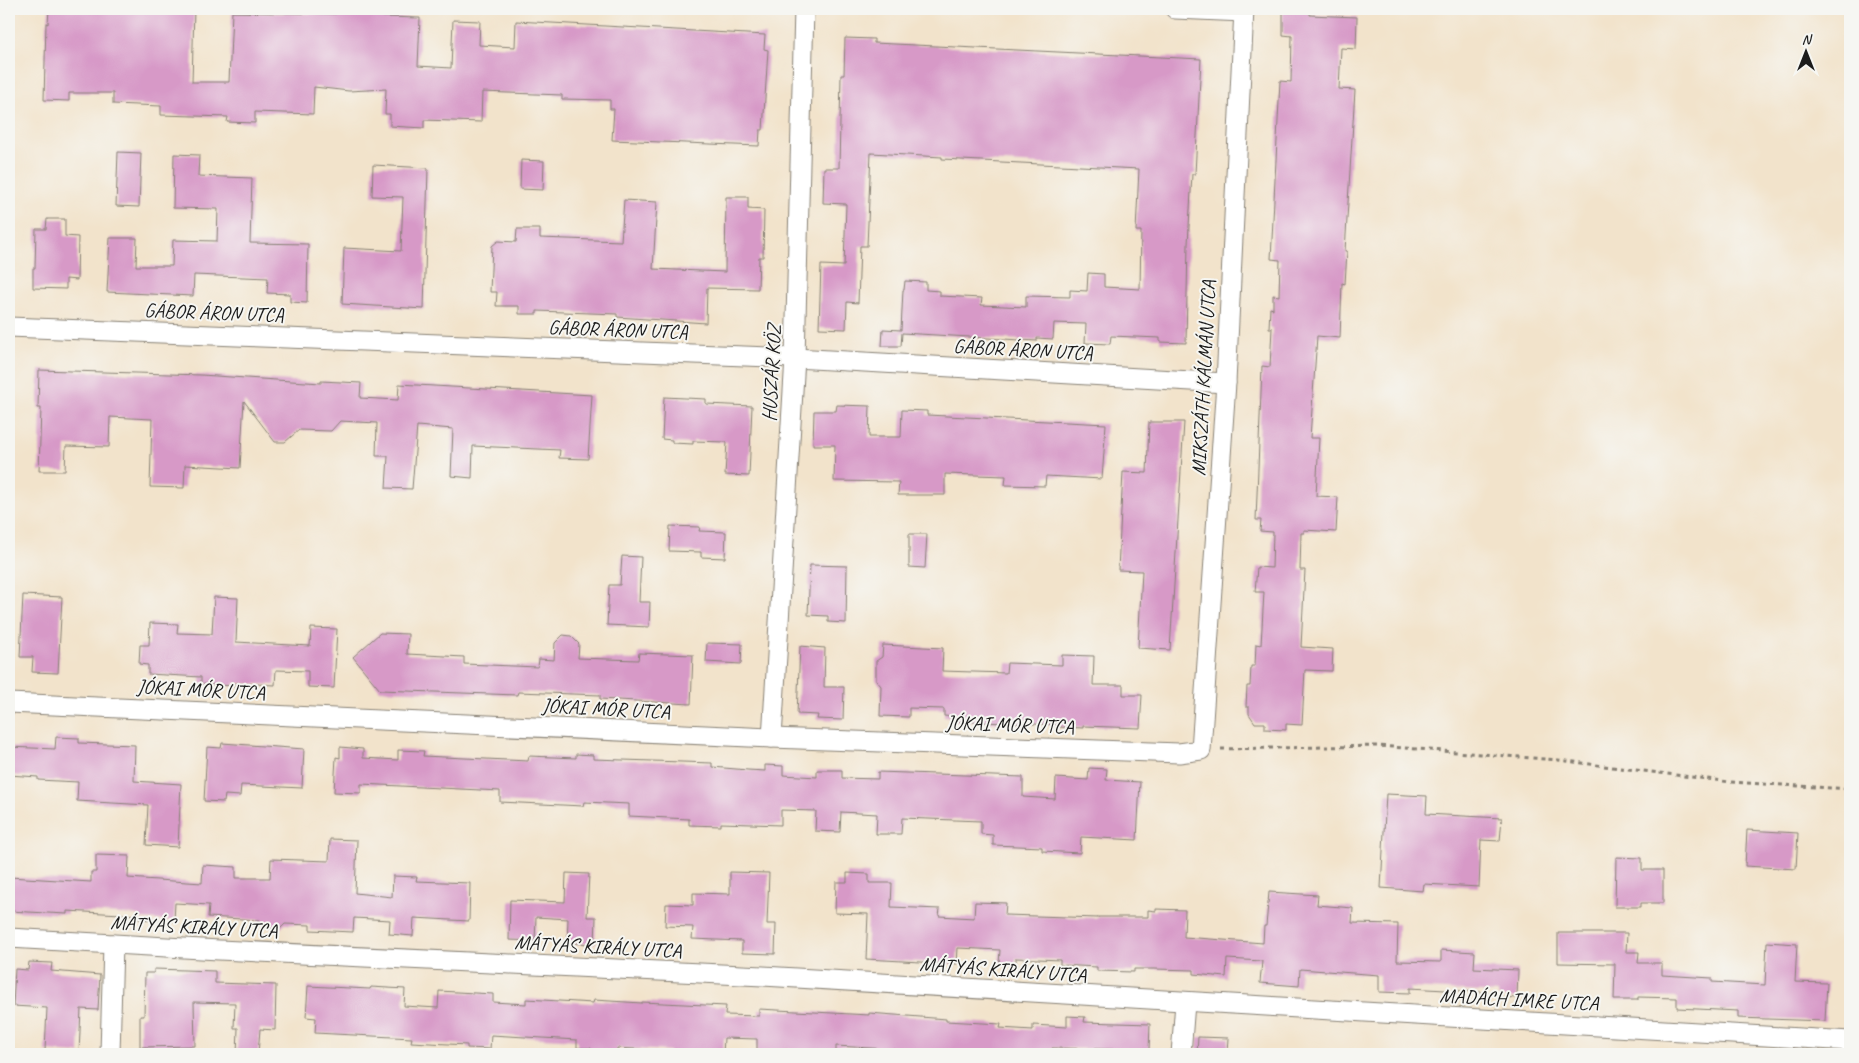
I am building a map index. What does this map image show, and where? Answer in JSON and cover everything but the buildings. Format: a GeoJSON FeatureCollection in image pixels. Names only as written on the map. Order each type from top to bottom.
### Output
{"type":"FeatureCollection","features":[{"type":"Feature","properties":{"kind":"street","name":"HUSZÁR KÖZ"},"geometry":{"type":"LineString","coordinates":[[772,738],[795,358],[804,9]]}},
{"type":"Feature","properties":{"kind":"street"},"geometry":{"type":"LineString","coordinates":[[1175,9],[1244,10]]}},
{"type":"Feature","properties":{"kind":"street","name":"MIKSZÁTH KÁLMÁN UTCA"},"geometry":{"type":"LineString","coordinates":[[1201,750],[1226,383],[1244,10]]}},
{"type":"Feature","properties":{"kind":"street","name":"GÁBOR ÁRON UTCA"},"geometry":{"type":"LineString","coordinates":[[9,327],[795,358],[1226,383]]}},
{"type":"Feature","properties":{"kind":"street","name":"JÓKAI MÓR UTCA"},"geometry":{"type":"LineString","coordinates":[[9,703],[772,738],[1179,753],[1201,750]]}},
{"type":"Feature","properties":{"kind":"street","name":"MÁTYÁS KIRÁLY UTCA"},"geometry":{"type":"LineString","coordinates":[[9,938],[762,976],[1185,1003]]}},
{"type":"Feature","properties":{"kind":"street"},"geometry":{"type":"LineString","coordinates":[[110,1054],[113,944]]}},
{"type":"Feature","properties":{"kind":"street"},"geometry":{"type":"LineString","coordinates":[[1181,1054],[1185,1003]]}},
{"type":"Feature","properties":{"kind":"street","name":"MADÁCH IMRE UTCA"},"geometry":{"type":"LineString","coordinates":[[1185,1003],[1850,1041]]}},
{"type":"Feature","properties":{"kind":"path"},"geometry":{"type":"LineString","coordinates":[[1201,750],[1379,746],[1558,760],[1730,782],[1850,789]]}}]}
